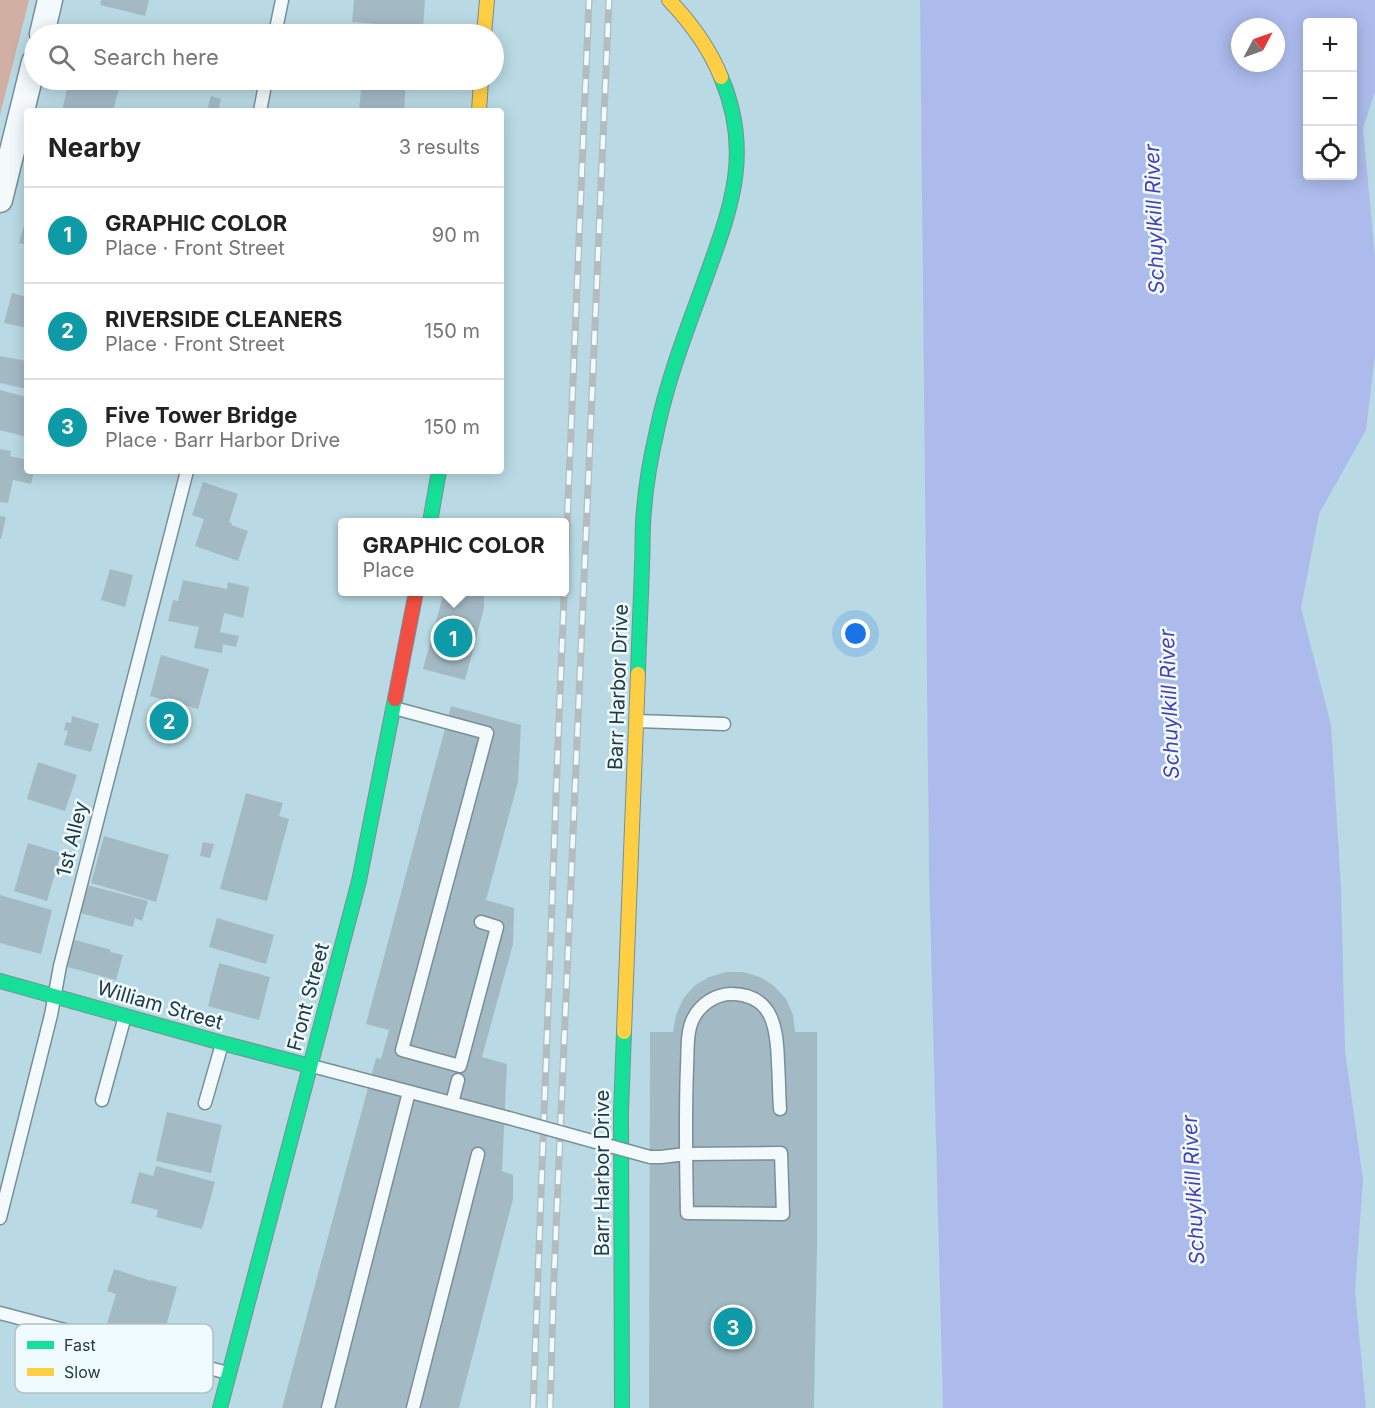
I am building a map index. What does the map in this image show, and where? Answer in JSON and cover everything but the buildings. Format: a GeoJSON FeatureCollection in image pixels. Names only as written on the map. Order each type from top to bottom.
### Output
{"type":"FeatureCollection","features":[{"type":"Feature","properties":{"kind":"street"},"geometry":{"type":"LineString","coordinates":[[44,24],[50,0]]}},
{"type":"Feature","properties":{"kind":"street"},"geometry":{"type":"LineString","coordinates":[[485,24],[487,0]]}},
{"type":"Feature","properties":{"kind":"street","name":"Barr Harbor Drive"},"geometry":{"type":"LineString","coordinates":[[622,1408],[621,1112],[644,510],[657,423],[670,379],[727,219],[734,189],[737,161],[736,133],[723,80],[701,38],[687,18],[669,0]]}},
{"type":"Feature","properties":{"kind":"street"},"geometry":{"type":"LineString","coordinates":[[0,200],[27,90]]}},
{"type":"Feature","properties":{"kind":"street"},"geometry":{"type":"LineString","coordinates":[[479,108],[480,90]]}},
{"type":"Feature","properties":{"kind":"street"},"geometry":{"type":"LineString","coordinates":[[431,518],[438,474]]}},
{"type":"Feature","properties":{"kind":"street","name":"Front Street"},"geometry":{"type":"LineString","coordinates":[[220,1408],[359,881],[415,596]]}},
{"type":"Feature","properties":{"kind":"street","name":"William Street"},"geometry":{"type":"LineString","coordinates":[[0,981],[310,1066]]}},
{"type":"Feature","properties":{"kind":"lane"},"geometry":{"type":"LineString","coordinates":[[277,24],[282,0]]}},
{"type":"Feature","properties":{"kind":"lane"},"geometry":{"type":"LineString","coordinates":[[261,108],[264,90]]}},
{"type":"Feature","properties":{"kind":"lane","name":"1st Alley"},"geometry":{"type":"LineString","coordinates":[[0,1218],[63,954],[186,474]]}},
{"type":"Feature","properties":{"kind":"lane"},"geometry":{"type":"LineString","coordinates":[[393,707],[487,733],[402,1050],[460,1066],[497,927],[481,922]]}},
{"type":"Feature","properties":{"kind":"lane"},"geometry":{"type":"LineString","coordinates":[[636,721],[724,724]]}},
{"type":"Feature","properties":{"kind":"lane"},"geometry":{"type":"LineString","coordinates":[[310,1066],[650,1157],[686,1154],[782,1153],[783,1214],[687,1213],[686,1154],[686,1106],[689,1031],[693,1017],[702,1006],[715,998],[729,994],[744,995],[757,1001],[768,1011],[775,1024],[778,1038],[780,1109]]}},
{"type":"Feature","properties":{"kind":"lane"},"geometry":{"type":"LineString","coordinates":[[102,1100],[125,1015]]}},
{"type":"Feature","properties":{"kind":"lane"},"geometry":{"type":"LineString","coordinates":[[205,1103],[222,1043]]}},
{"type":"Feature","properties":{"kind":"lane"},"geometry":{"type":"LineString","coordinates":[[452,1103],[458,1080]]}},
{"type":"Feature","properties":{"kind":"lane"},"geometry":{"type":"LineString","coordinates":[[328,1408],[409,1092]]}},
{"type":"Feature","properties":{"kind":"lane"},"geometry":{"type":"LineString","coordinates":[[413,1408],[478,1154]]}},
{"type":"Feature","properties":{"kind":"lane"},"geometry":{"type":"LineString","coordinates":[[0,1314],[38,1324]]}},
{"type":"Feature","properties":{"kind":"lane"},"geometry":{"type":"LineString","coordinates":[[213,1370],[229,1374]]}},
{"type":"Feature","properties":{"kind":"shaded area"},"geometry":{"type":"Polygon","coordinates":[[[0,0],[29,0],[0,115],[0,0]]]}},
{"type":"Feature","properties":{"kind":"water","name":"Schuylkill River"},"geometry":{"type":"Polygon","coordinates":[[[920,0],[1375,0],[1375,92],[1363,128],[1375,257],[1375,355],[1366,430],[1319,514],[1301,608],[1331,725],[1341,888],[1345,1051],[1363,1179],[1355,1291],[1366,1408],[943,1408],[929,870],[920,0]]]}},
{"type":"Feature","properties":{"kind":"railway"},"geometry":{"type":"LineString","coordinates":[[567,518],[589,0]]}},
{"type":"Feature","properties":{"kind":"railway"},"geometry":{"type":"LineString","coordinates":[[550,1408],[609,0]]}},
{"type":"Feature","properties":{"kind":"railway"},"geometry":{"type":"LineString","coordinates":[[533,1408],[564,596]]}},
{"type":"Feature","properties":{"kind":"traffic: fast"},"geometry":{"type":"LineString","coordinates":[[638,674],[643,517],[647,480],[671,377],[720,237],[734,186],[737,160],[736,134],[731,106],[721,77]]}},
{"type":"Feature","properties":{"kind":"traffic: fast"},"geometry":{"type":"LineString","coordinates":[[431,518],[438,474]]}},
{"type":"Feature","properties":{"kind":"traffic: fast"},"geometry":{"type":"LineString","coordinates":[[220,1408],[359,881],[395,699]]}},
{"type":"Feature","properties":{"kind":"traffic: fast"},"geometry":{"type":"LineString","coordinates":[[0,981],[310,1066]]}},
{"type":"Feature","properties":{"kind":"traffic: fast"},"geometry":{"type":"LineString","coordinates":[[622,1408],[621,1112],[624,1032]]}},
{"type":"Feature","properties":{"kind":"traffic: slow"},"geometry":{"type":"LineString","coordinates":[[485,24],[487,0]]}},
{"type":"Feature","properties":{"kind":"traffic: slow"},"geometry":{"type":"LineString","coordinates":[[669,0],[699,36],[721,77]]}},
{"type":"Feature","properties":{"kind":"traffic: slow"},"geometry":{"type":"LineString","coordinates":[[479,108],[480,90]]}},
{"type":"Feature","properties":{"kind":"traffic: slow"},"geometry":{"type":"LineString","coordinates":[[624,1032],[638,674]]}},
{"type":"Feature","properties":{"kind":"traffic: jam"},"geometry":{"type":"LineString","coordinates":[[395,699],[415,596]]}},
{"type":"Feature","properties":{"kind":"place","name":"GRAPHIC COLOR"},"geometry":{"type":"Point","coordinates":[453,638]}},
{"type":"Feature","properties":{"kind":"place","name":"RIVERSIDE CLEANERS"},"geometry":{"type":"Point","coordinates":[169,721]}},
{"type":"Feature","properties":{"kind":"place","name":"Five Tower Bridge"},"geometry":{"type":"Point","coordinates":[733,1327]}}]}
